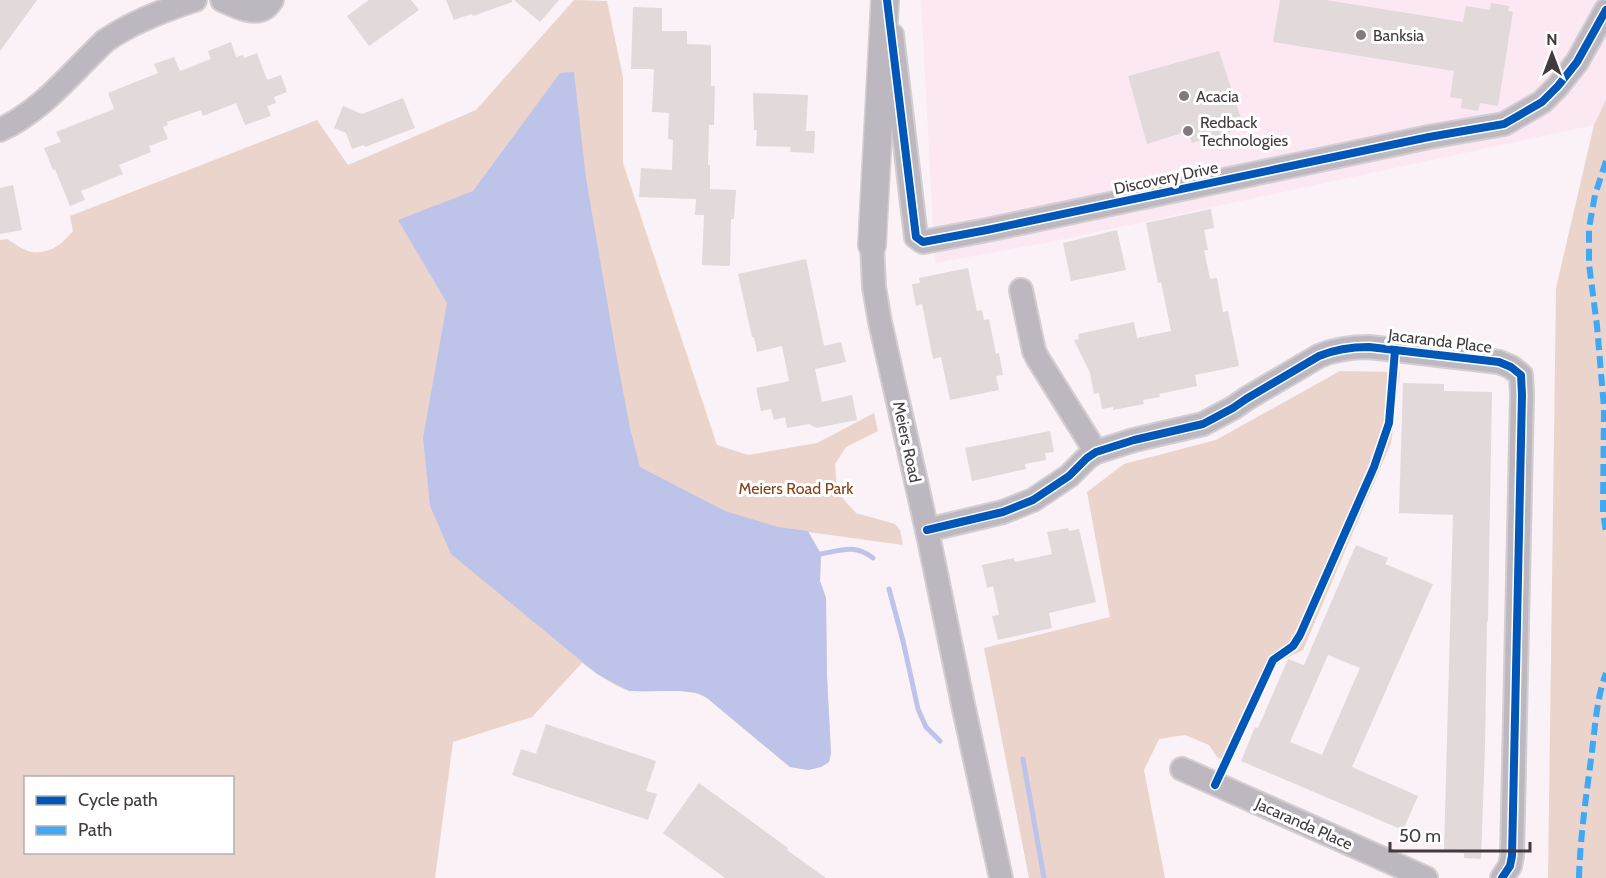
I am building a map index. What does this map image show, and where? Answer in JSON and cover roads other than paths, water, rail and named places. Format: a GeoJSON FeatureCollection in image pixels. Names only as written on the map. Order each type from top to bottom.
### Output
{"type":"FeatureCollection","features":[{"type":"Feature","properties":{"kind":"street"},"geometry":{"type":"LineString","coordinates":[[0,130],[35,109],[105,41],[118,32],[195,0]]}},
{"type":"Feature","properties":{"kind":"street"},"geometry":{"type":"LineString","coordinates":[[222,0],[249,10],[256,10],[265,8],[272,0]]}},
{"type":"Feature","properties":{"kind":"street","name":"Discovery Drive"},"geometry":{"type":"LineString","coordinates":[[886,0],[916,237],[922,242],[1429,137],[1504,124],[1542,102],[1558,86],[1577,62],[1606,9]]}},
{"type":"Feature","properties":{"kind":"street","name":"Meiers Road"},"geometry":{"type":"LineString","coordinates":[[886,0],[872,245],[874,287],[1001,878]]}},
{"type":"Feature","properties":{"kind":"street"},"geometry":{"type":"LineString","coordinates":[[1021,290],[1034,351],[1096,452]]}},
{"type":"Feature","properties":{"kind":"street","name":"Jacaranda Place"},"geometry":{"type":"LineString","coordinates":[[927,530],[1003,512],[1033,500],[1069,476],[1096,452],[1134,440],[1203,424],[1319,356],[1348,347],[1369,347],[1499,362],[1510,367],[1521,375],[1522,395],[1512,856],[1510,866],[1502,878]]}},
{"type":"Feature","properties":{"kind":"street","name":"Jacaranda Place"},"geometry":{"type":"LineString","coordinates":[[1182,769],[1426,878]]}},
{"type":"Feature","properties":{"kind":"water"},"geometry":{"type":"Polygon","coordinates":[[[574,72],[586,178],[617,359],[640,467],[725,511],[778,527],[808,531],[821,554],[820,581],[826,598],[831,753],[829,762],[821,767],[808,770],[790,767],[698,693],[629,691],[597,674],[451,554],[430,506],[423,438],[447,303],[398,220],[473,191],[560,73],[574,72]]]}},
{"type":"Feature","properties":{"kind":"waterway"},"geometry":{"type":"LineString","coordinates":[[821,554],[854,550],[873,558]]}},
{"type":"Feature","properties":{"kind":"waterway"},"geometry":{"type":"LineString","coordinates":[[889,589],[918,709],[926,727],[940,741]]}},
{"type":"Feature","properties":{"kind":"waterway"},"geometry":{"type":"LineString","coordinates":[[1023,759],[1044,878]]}},
{"type":"Feature","properties":{"kind":"place","name":"Banksia"},"geometry":{"type":"Point","coordinates":[1361,35]}},
{"type":"Feature","properties":{"kind":"place","name":"Acacia"},"geometry":{"type":"Point","coordinates":[1184,96]}},
{"type":"Feature","properties":{"kind":"place","name":"Redback Technologies"},"geometry":{"type":"Point","coordinates":[1188,131]}},
{"type":"Feature","properties":{"kind":"park label","name":"Meiers Road Park"},"geometry":{"type":"Point","coordinates":[796,488]}}]}
